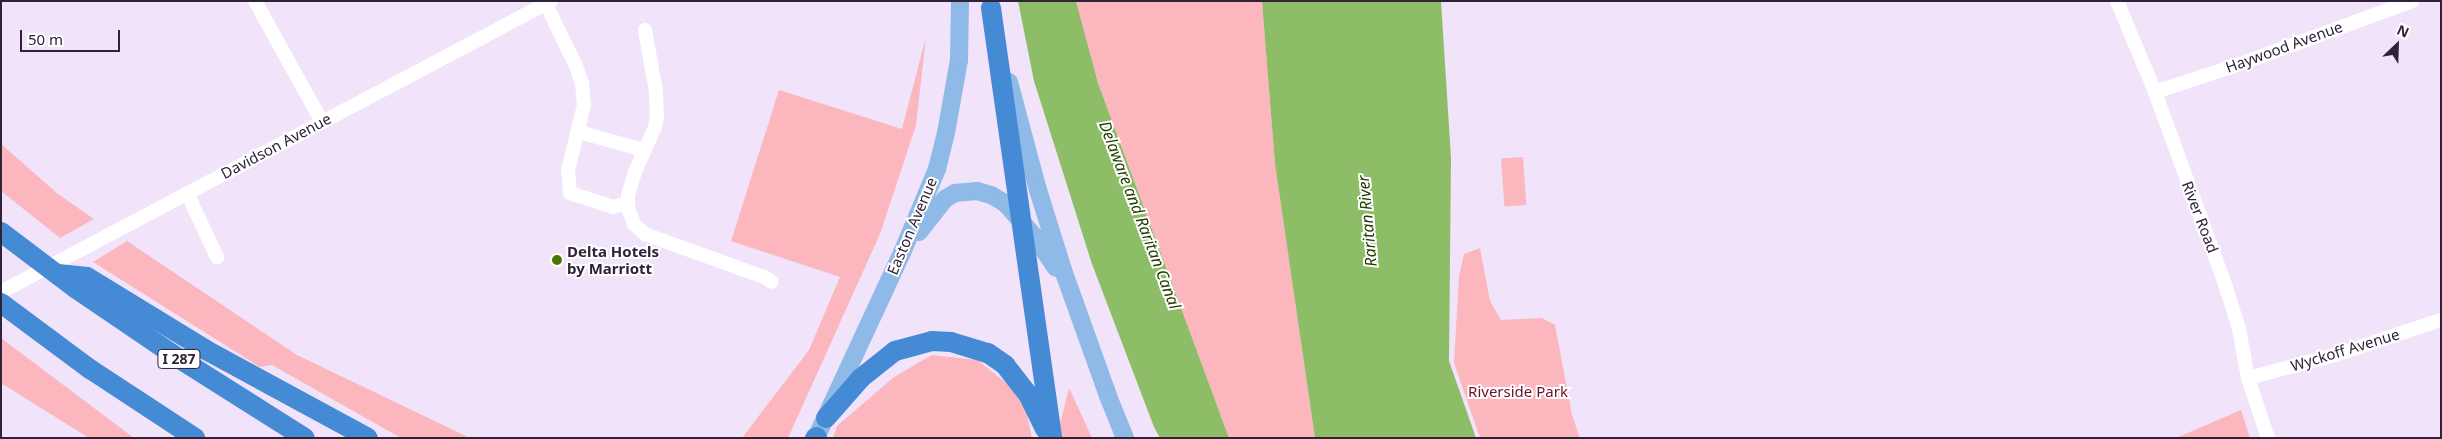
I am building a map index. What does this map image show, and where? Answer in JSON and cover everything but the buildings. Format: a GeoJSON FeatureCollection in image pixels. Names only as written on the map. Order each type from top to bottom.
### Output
{"type":"FeatureCollection","features":[{"type":"Feature","properties":{"kind":"highway"},"geometry":{"type":"LineString","coordinates":[[990,5],[1050,438]]}},
{"type":"Feature","properties":{"kind":"highway","name":"I 287"},"geometry":{"type":"LineString","coordinates":[[1,232],[56,274],[172,354],[305,438]]}},
{"type":"Feature","properties":{"kind":"highway"},"geometry":{"type":"LineString","coordinates":[[56,274],[87,277],[206,350],[368,438]]}},
{"type":"Feature","properties":{"kind":"highway"},"geometry":{"type":"LineString","coordinates":[[1,303],[90,369],[195,438]]}},
{"type":"Feature","properties":{"kind":"highway"},"geometry":{"type":"LineString","coordinates":[[826,418],[861,378],[894,351],[932,341],[952,342],[988,354],[1005,365],[1028,394],[1050,438]]}},
{"type":"Feature","properties":{"kind":"main road","name":"Easton Avenue"},"geometry":{"type":"LineString","coordinates":[[816,437],[902,253],[937,169],[946,133],[959,60],[960,1]]}},
{"type":"Feature","properties":{"kind":"main road"},"geometry":{"type":"LineString","coordinates":[[990,5],[1038,190],[1108,396],[1126,438]]}},
{"type":"Feature","properties":{"kind":"main road"},"geometry":{"type":"LineString","coordinates":[[902,253],[936,210],[955,193],[977,191],[991,195],[1005,203],[1043,248],[1071,291]]}},
{"type":"Feature","properties":{"kind":"street"},"geometry":{"type":"LineString","coordinates":[[255,1],[322,122]]}},
{"type":"Feature","properties":{"kind":"street","name":"River Road"},"geometry":{"type":"LineString","coordinates":[[2117,1],[2155,92],[2226,287],[2239,329],[2248,378],[2268,438]]}},
{"type":"Feature","properties":{"kind":"street","name":"Haywood Avenue"},"geometry":{"type":"LineString","coordinates":[[2155,92],[2412,1]]}},
{"type":"Feature","properties":{"kind":"street"},"geometry":{"type":"LineString","coordinates":[[549,3],[582,83],[584,105],[579,132],[568,170],[570,193],[614,207],[628,203]]}},
{"type":"Feature","properties":{"kind":"street","name":"Davidson Avenue"},"geometry":{"type":"LineString","coordinates":[[1,292],[549,3]]}},
{"type":"Feature","properties":{"kind":"street"},"geometry":{"type":"LineString","coordinates":[[645,30],[658,116],[635,172],[628,195],[628,203],[634,224],[646,234],[764,277],[772,282]]}},
{"type":"Feature","properties":{"kind":"street"},"geometry":{"type":"LineString","coordinates":[[579,132],[644,150]]}},
{"type":"Feature","properties":{"kind":"street"},"geometry":{"type":"LineString","coordinates":[[187,193],[217,257]]}},
{"type":"Feature","properties":{"kind":"street","name":"Wyckoff Avenue"},"geometry":{"type":"LineString","coordinates":[[2248,378],[2335,355],[2441,320]]}},
{"type":"Feature","properties":{"kind":"green space"},"geometry":{"type":"Polygon","coordinates":[[[1076,1],[1262,1],[1275,164],[1315,438],[1229,438],[1098,83],[1076,1]]]}},
{"type":"Feature","properties":{"kind":"green space"},"geometry":{"type":"Polygon","coordinates":[[[926,37],[916,125],[880,234],[788,438],[742,438],[809,350],[840,277],[731,241],[779,90],[902,129],[926,37]]]}},
{"type":"Feature","properties":{"kind":"green space"},"geometry":{"type":"Polygon","coordinates":[[[1,144],[58,194],[94,219],[60,238],[1,191],[1,144]]]}},
{"type":"Feature","properties":{"kind":"green space"},"geometry":{"type":"Polygon","coordinates":[[[1523,157],[1526,205],[1504,206],[1501,159],[1523,157]]]}},
{"type":"Feature","properties":{"kind":"green space"},"geometry":{"type":"Polygon","coordinates":[[[127,241],[297,355],[470,438],[401,438],[272,365],[260,367],[93,262],[127,241]]]}},
{"type":"Feature","properties":{"kind":"green space","name":"Riverside Park"},"geometry":{"type":"Polygon","coordinates":[[[1480,248],[1490,301],[1501,320],[1542,318],[1555,325],[1572,415],[1580,438],[1480,438],[1454,363],[1459,276],[1464,254],[1480,248]]]}},
{"type":"Feature","properties":{"kind":"green space"},"geometry":{"type":"Polygon","coordinates":[[[1,338],[134,438],[89,438],[1,383],[1,338]]]}},
{"type":"Feature","properties":{"kind":"green space"},"geometry":{"type":"Polygon","coordinates":[[[932,355],[977,360],[1023,396],[1032,438],[833,438],[837,426],[894,377],[932,355]]]}},
{"type":"Feature","properties":{"kind":"green space"},"geometry":{"type":"Polygon","coordinates":[[[1069,388],[1092,438],[1062,438],[1060,424],[1069,388]]]}},
{"type":"Feature","properties":{"kind":"green space"},"geometry":{"type":"Polygon","coordinates":[[[2241,410],[2250,438],[2176,438],[2241,410]]]}},
{"type":"Feature","properties":{"kind":"water","name":"Delaware and Raritan Canal"},"geometry":{"type":"Polygon","coordinates":[[[1018,1],[1076,1],[1098,83],[1229,438],[1160,438],[1154,427],[1092,264],[1034,81],[1018,1]]]}},
{"type":"Feature","properties":{"kind":"water","name":"Raritan River"},"geometry":{"type":"Polygon","coordinates":[[[1262,1],[1441,1],[1451,158],[1449,361],[1476,438],[1315,438],[1275,164],[1262,1]]]}},
{"type":"Feature","properties":{"kind":"place","name":"Delta Hotels by Marriott"},"geometry":{"type":"Point","coordinates":[557,260]}}]}
